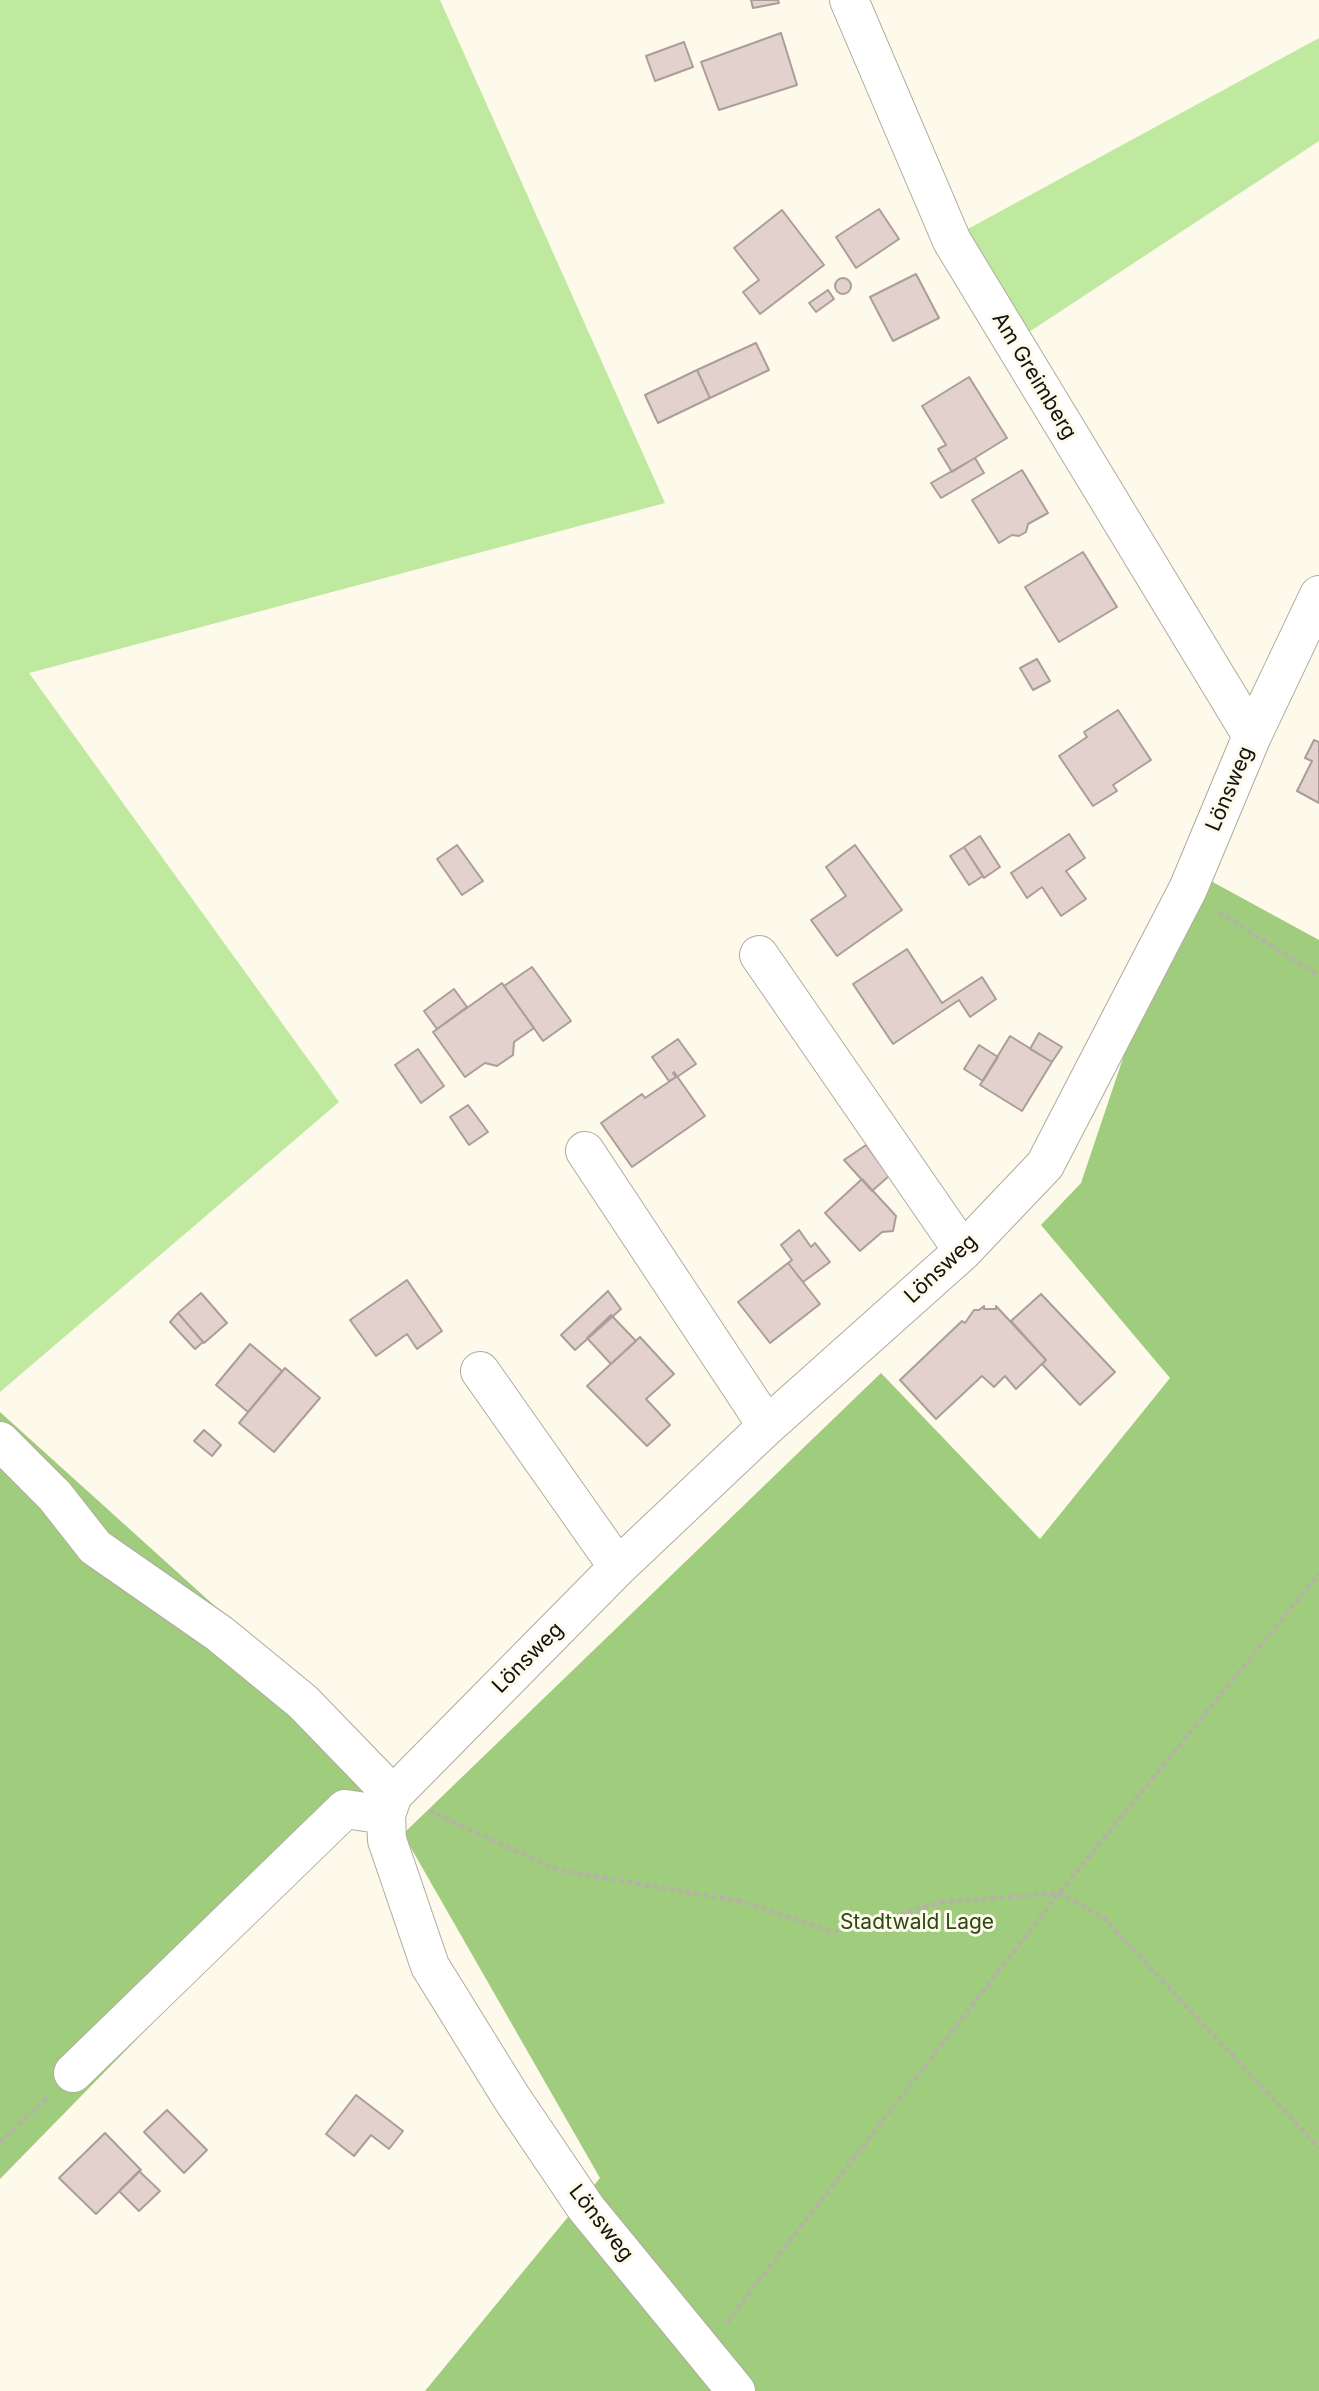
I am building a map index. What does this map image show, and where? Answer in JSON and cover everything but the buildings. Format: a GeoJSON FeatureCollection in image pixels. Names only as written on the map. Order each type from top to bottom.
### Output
{"type":"FeatureCollection","features":[{"type":"Feature","properties":{"kind":"street","name":"Am Greimberg"},"geometry":{"type":"LineString","coordinates":[[849,0],[952,240],[1252,736]]}},
{"type":"Feature","properties":{"kind":"street","name":"Lönsweg"},"geometry":{"type":"LineString","coordinates":[[736,2391],[586,2208],[511,2097],[430,1966],[387,1840],[389,1805],[618,1567],[767,1426],[962,1251],[1045,1165],[1188,889],[1252,736],[1319,595]]}},
{"type":"Feature","properties":{"kind":"street"},"geometry":{"type":"LineString","coordinates":[[759,955],[962,1251]]}},
{"type":"Feature","properties":{"kind":"street"},"geometry":{"type":"LineString","coordinates":[[585,1152],[767,1426]]}},
{"type":"Feature","properties":{"kind":"street"},"geometry":{"type":"LineString","coordinates":[[480,1371],[618,1567]]}},
{"type":"Feature","properties":{"kind":"street"},"geometry":{"type":"LineString","coordinates":[[0,1441],[55,1496],[95,1547],[220,1634],[303,1702],[389,1805]]}},
{"type":"Feature","properties":{"kind":"street"},"geometry":{"type":"LineString","coordinates":[[73,2073],[345,1809],[389,1805]]}},
{"type":"Feature","properties":{"kind":"path"},"geometry":{"type":"LineString","coordinates":[[1210,906],[1319,976]]}},
{"type":"Feature","properties":{"kind":"path"},"geometry":{"type":"LineString","coordinates":[[706,2353],[740,2303],[1059,1893],[1319,1574]]}},
{"type":"Feature","properties":{"kind":"path"},"geometry":{"type":"LineString","coordinates":[[389,1805],[558,1870],[744,1902],[832,1932],[943,1902],[1059,1893],[1104,1918],[1319,2148]]}},
{"type":"Feature","properties":{"kind":"path"},"geometry":{"type":"LineString","coordinates":[[0,2142],[73,2073]]}},
{"type":"Feature","properties":{"kind":"green space"},"geometry":{"type":"Polygon","coordinates":[[[0,0],[440,0],[665,503],[29,673],[339,1102],[0,1392],[0,0]]]}},
{"type":"Feature","properties":{"kind":"green space"},"geometry":{"type":"Polygon","coordinates":[[[1319,38],[1319,141],[1026,334],[966,230],[1319,38]]]}},
{"type":"Feature","properties":{"kind":"green space","name":"Stadtwald Lage"},"geometry":{"type":"Polygon","coordinates":[[[1187,868],[1319,940],[1319,2391],[425,2391],[600,2178],[403,1834],[881,1373],[1040,1539],[1170,1378],[1041,1225],[1081,1183],[1187,868]]]}},
{"type":"Feature","properties":{"kind":"green space"},"geometry":{"type":"Polygon","coordinates":[[[0,1412],[403,1776],[356,1815],[0,2179],[0,1412]]]}}]}
